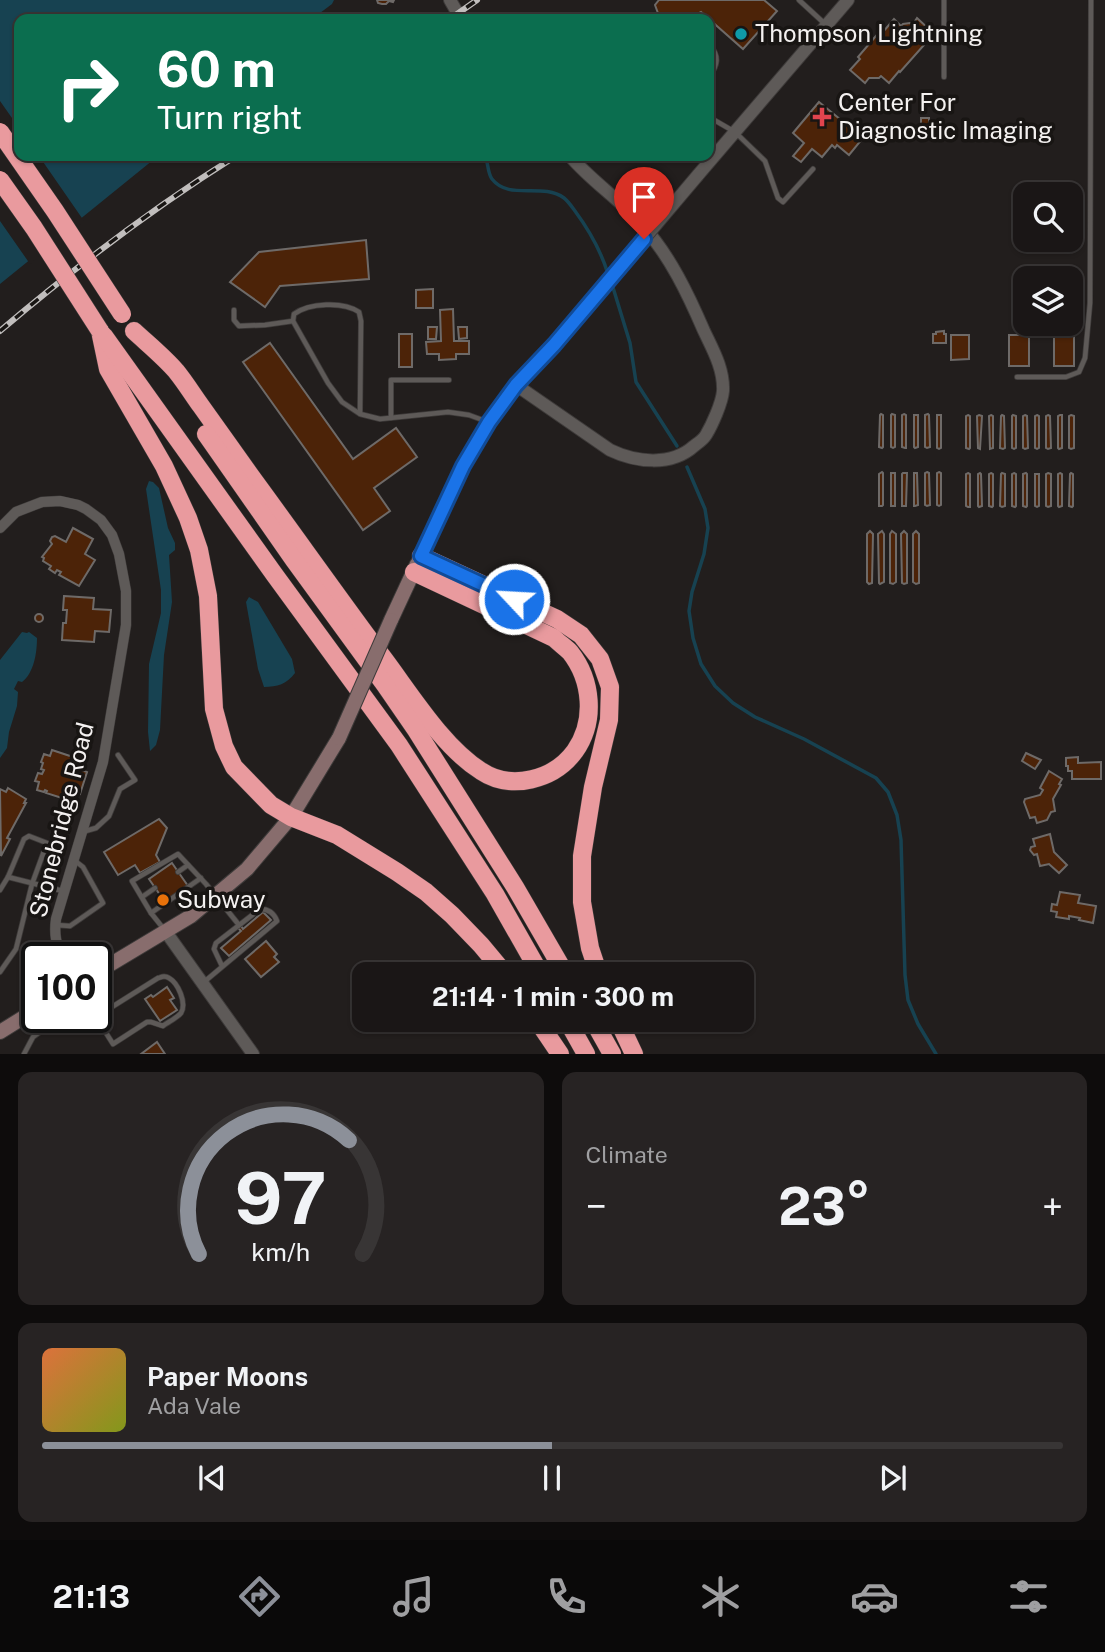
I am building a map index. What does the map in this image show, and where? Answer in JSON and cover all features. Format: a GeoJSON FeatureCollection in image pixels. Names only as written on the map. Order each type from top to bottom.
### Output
{"type":"FeatureCollection","features":[{"type":"Feature","properties":{"kind":"highway"},"geometry":{"type":"LineString","coordinates":[[0,132],[14,152]]}},
{"type":"Feature","properties":{"kind":"highway"},"geometry":{"type":"LineString","coordinates":[[20,161],[122,314],[294,560],[386,685],[515,887],[558,962]]}},
{"type":"Feature","properties":{"kind":"highway"},"geometry":{"type":"LineString","coordinates":[[0,180],[100,331],[399,745],[495,894],[534,962]]}},
{"type":"Feature","properties":{"kind":"highway"},"geometry":{"type":"LineString","coordinates":[[100,331],[108,369],[164,466],[188,518],[199,550],[208,596],[214,709],[224,746],[234,767],[271,805],[290,817],[337,835],[426,892],[495,962]]}},
{"type":"Feature","properties":{"kind":"highway"},"geometry":{"type":"LineString","coordinates":[[134,331],[176,371],[341,602],[457,752],[481,772],[498,780],[515,782],[534,780],[561,764],[575,751],[588,719],[586,682],[568,650],[554,638],[417,564]]}},
{"type":"Feature","properties":{"kind":"highway"},"geometry":{"type":"LineString","coordinates":[[417,564],[557,619],[581,635],[600,659],[610,687],[609,720],[593,787],[582,856],[582,902],[595,962]]}},
{"type":"Feature","properties":{"kind":"highway"},"geometry":{"type":"LineString","coordinates":[[545,1032],[560,1054]]}},
{"type":"Feature","properties":{"kind":"highway"},"geometry":{"type":"LineString","coordinates":[[574,1032],[586,1054]]}},
{"type":"Feature","properties":{"kind":"highway"},"geometry":{"type":"LineString","coordinates":[[600,1032],[612,1054]]}},
{"type":"Feature","properties":{"kind":"highway"},"geometry":{"type":"LineString","coordinates":[[624,1032],[634,1054]]}},
{"type":"Feature","properties":{"kind":"main road"},"geometry":{"type":"LineString","coordinates":[[112,964],[191,916],[247,869],[290,817],[339,738],[417,564]]}},
{"type":"Feature","properties":{"kind":"main road"},"geometry":{"type":"LineString","coordinates":[[0,1032],[21,1019]]}},
{"type":"Feature","properties":{"kind":"street"},"geometry":{"type":"LineString","coordinates":[[714,156],[848,0]]}},
{"type":"Feature","properties":{"kind":"street"},"geometry":{"type":"LineString","coordinates":[[516,385],[610,450],[640,460],[665,460],[687,453],[705,437],[723,393],[720,366],[690,299],[665,255],[642,224],[575,161]]}},
{"type":"Feature","properties":{"kind":"street"},"geometry":{"type":"LineString","coordinates":[[417,564],[463,466],[489,422],[516,385],[554,345],[710,161]]}},
{"type":"Feature","properties":{"kind":"street","name":"Stonebridge Road"},"geometry":{"type":"LineString","coordinates":[[0,528],[16,512],[33,504],[51,501],[86,509],[101,520],[112,535],[119,554],[126,591],[126,625],[103,762],[55,925],[57,942]]}},
{"type":"Feature","properties":{"kind":"street"},"geometry":{"type":"LineString","coordinates":[[166,932],[253,1054]]}},
{"type":"Feature","properties":{"kind":"lane"},"geometry":{"type":"LineString","coordinates":[[799,0],[827,25]]}},
{"type":"Feature","properties":{"kind":"lane"},"geometry":{"type":"LineString","coordinates":[[944,0],[944,77]]}},
{"type":"Feature","properties":{"kind":"lane"},"geometry":{"type":"LineString","coordinates":[[1017,377],[1066,377],[1079,372],[1085,358],[1090,303],[1091,0]]}},
{"type":"Feature","properties":{"kind":"lane"},"geometry":{"type":"LineString","coordinates":[[714,50],[717,58],[714,69]]}},
{"type":"Feature","properties":{"kind":"lane"},"geometry":{"type":"LineString","coordinates":[[714,120],[735,132],[765,161],[778,198],[783,202],[813,169]]}},
{"type":"Feature","properties":{"kind":"lane"},"geometry":{"type":"LineString","coordinates":[[360,414],[359,312],[344,305],[300,309],[293,314],[293,321],[328,383],[342,402],[360,414],[380,419],[448,412],[489,422]]}},
{"type":"Feature","properties":{"kind":"lane"},"geometry":{"type":"LineString","coordinates":[[234,310],[234,320],[239,326],[293,321]]}},
{"type":"Feature","properties":{"kind":"lane"},"geometry":{"type":"LineString","coordinates":[[391,418],[391,380],[449,380]]}},
{"type":"Feature","properties":{"kind":"lane"},"geometry":{"type":"LineString","coordinates":[[81,832],[96,828],[109,816],[120,789],[135,780],[118,755]]}},
{"type":"Feature","properties":{"kind":"lane"},"geometry":{"type":"LineString","coordinates":[[0,890],[23,839],[29,836],[47,843],[32,884],[16,950],[0,972]]}},
{"type":"Feature","properties":{"kind":"lane"},"geometry":{"type":"LineString","coordinates":[[166,932],[132,881],[178,854],[216,895],[239,925]]}},
{"type":"Feature","properties":{"kind":"lane"},"geometry":{"type":"LineString","coordinates":[[55,925],[70,926],[103,903],[83,867],[73,859]]}},
{"type":"Feature","properties":{"kind":"lane"},"geometry":{"type":"LineString","coordinates":[[178,872],[188,865]]}},
{"type":"Feature","properties":{"kind":"lane"},"geometry":{"type":"LineString","coordinates":[[8,877],[64,891]]}},
{"type":"Feature","properties":{"kind":"lane"},"geometry":{"type":"LineString","coordinates":[[152,913],[201,878]]}},
{"type":"Feature","properties":{"kind":"lane"},"geometry":{"type":"LineString","coordinates":[[142,897],[155,888]]}},
{"type":"Feature","properties":{"kind":"lane"},"geometry":{"type":"LineString","coordinates":[[203,982],[277,921],[275,916],[266,909],[260,909],[216,943],[214,949],[222,966]]}},
{"type":"Feature","properties":{"kind":"lane"},"geometry":{"type":"LineString","coordinates":[[164,976],[169,978],[183,1000],[183,1009],[179,1015],[163,1026],[146,1022],[113,1044],[96,1017],[164,976]]}},
{"type":"Feature","properties":{"kind":"lane"},"geometry":{"type":"LineString","coordinates":[[23,1054],[38,1033]]}},
{"type":"Feature","properties":{"kind":"water"},"geometry":{"type":"Polygon","coordinates":[[[0,0],[334,0],[319,14],[14,14],[14,161],[152,161],[0,284],[0,0]]]}},
{"type":"Feature","properties":{"kind":"water"},"geometry":{"type":"Polygon","coordinates":[[[149,481],[159,488],[168,528],[175,543],[175,550],[169,555],[172,602],[164,655],[160,730],[156,745],[150,751],[149,664],[161,613],[161,590],[146,489],[149,481]]]}},
{"type":"Feature","properties":{"kind":"water"},"geometry":{"type":"Polygon","coordinates":[[[249,597],[258,602],[292,659],[295,673],[281,684],[264,687],[258,669],[246,602],[249,597]]]}},
{"type":"Feature","properties":{"kind":"water"},"geometry":{"type":"Polygon","coordinates":[[[22,632],[29,632],[37,638],[35,656],[26,678],[22,682],[18,681],[14,689],[18,692],[17,706],[7,748],[0,758],[0,660],[22,632]]]}},
{"type":"Feature","properties":{"kind":"pier"},"geometry":{"type":"Polygon","coordinates":[[[0,101],[14,121],[14,161],[42,161],[84,221],[30,264],[0,221],[0,101]]]}},
{"type":"Feature","properties":{"kind":"building"},"geometry":{"type":"Polygon","coordinates":[[[377,0],[394,0],[382,4],[377,0]]]}},
{"type":"Feature","properties":{"kind":"building","name":"Thompson Lightning"},"geometry":{"type":"Polygon","coordinates":[[[659,0],[764,0],[777,11],[743,49],[714,23],[714,14],[658,14],[655,5],[659,0]]]}},
{"type":"Feature","properties":{"kind":"building"},"geometry":{"type":"Polygon","coordinates":[[[917,18],[932,32],[922,43],[924,45],[889,83],[881,76],[869,78],[865,83],[850,70],[881,30],[883,32],[894,19],[901,26],[913,24],[917,18]]]}},
{"type":"Feature","properties":{"kind":"building","name":"Center For Diagnostic Imaging"},"geometry":{"type":"Polygon","coordinates":[[[819,102],[863,138],[849,155],[837,145],[835,148],[832,145],[822,157],[812,149],[801,162],[793,156],[804,143],[793,133],[819,102]]]}},
{"type":"Feature","properties":{"kind":"building"},"geometry":{"type":"Polygon","coordinates":[[[921,118],[929,118],[929,133],[921,133],[921,118]]]}},
{"type":"Feature","properties":{"kind":"building"},"geometry":{"type":"Polygon","coordinates":[[[366,240],[369,279],[280,286],[265,307],[230,282],[259,252],[366,240]]]}},
{"type":"Feature","properties":{"kind":"building"},"geometry":{"type":"Polygon","coordinates":[[[433,289],[433,308],[416,308],[416,290],[433,289]]]}},
{"type":"Feature","properties":{"kind":"building"},"geometry":{"type":"Polygon","coordinates":[[[453,309],[454,341],[469,341],[469,354],[456,354],[456,359],[439,360],[439,354],[427,354],[426,342],[441,341],[440,310],[453,309]]]}},
{"type":"Feature","properties":{"kind":"building"},"geometry":{"type":"Polygon","coordinates":[[[428,327],[437,327],[436,339],[428,339],[428,327]]]}},
{"type":"Feature","properties":{"kind":"building"},"geometry":{"type":"Polygon","coordinates":[[[458,327],[467,327],[467,338],[459,339],[458,327]]]}},
{"type":"Feature","properties":{"kind":"building"},"geometry":{"type":"Polygon","coordinates":[[[944,331],[946,343],[933,343],[933,334],[944,331]]]}},
{"type":"Feature","properties":{"kind":"building"},"geometry":{"type":"Polygon","coordinates":[[[399,334],[412,334],[412,367],[399,367],[399,334]]]}},
{"type":"Feature","properties":{"kind":"building"},"geometry":{"type":"Polygon","coordinates":[[[951,335],[969,335],[969,359],[951,360],[951,335]]]}},
{"type":"Feature","properties":{"kind":"building"},"geometry":{"type":"Polygon","coordinates":[[[1009,335],[1029,336],[1029,366],[1009,366],[1009,335]]]}},
{"type":"Feature","properties":{"kind":"building"},"geometry":{"type":"Polygon","coordinates":[[[1054,336],[1074,336],[1074,366],[1054,366],[1054,336]]]}},
{"type":"Feature","properties":{"kind":"building"},"geometry":{"type":"Polygon","coordinates":[[[270,343],[353,459],[396,428],[417,457],[374,488],[390,511],[363,530],[243,362],[270,343]]]}},
{"type":"Feature","properties":{"kind":"building"},"geometry":{"type":"Polygon","coordinates":[[[881,414],[883,415],[882,448],[879,447],[881,414]]]}},
{"type":"Feature","properties":{"kind":"building"},"geometry":{"type":"Polygon","coordinates":[[[892,414],[895,415],[893,448],[891,447],[892,414]]]}},
{"type":"Feature","properties":{"kind":"building"},"geometry":{"type":"Polygon","coordinates":[[[904,414],[906,415],[906,448],[902,447],[904,414]]]}},
{"type":"Feature","properties":{"kind":"building"},"geometry":{"type":"Polygon","coordinates":[[[928,414],[930,447],[927,448],[925,415],[928,414]]]}},
{"type":"Feature","properties":{"kind":"building"},"geometry":{"type":"Polygon","coordinates":[[[914,415],[918,415],[918,447],[915,448],[914,447],[914,415]]]}},
{"type":"Feature","properties":{"kind":"building"},"geometry":{"type":"Polygon","coordinates":[[[937,415],[941,415],[939,449],[937,448],[937,415]]]}},
{"type":"Feature","properties":{"kind":"building"},"geometry":{"type":"Polygon","coordinates":[[[968,415],[970,416],[969,449],[966,448],[968,415]]]}},
{"type":"Feature","properties":{"kind":"building"},"geometry":{"type":"Polygon","coordinates":[[[991,415],[993,448],[990,449],[989,416],[991,415]]]}},
{"type":"Feature","properties":{"kind":"building"},"geometry":{"type":"Polygon","coordinates":[[[1002,415],[1005,448],[1003,449],[1000,448],[1002,415]]]}},
{"type":"Feature","properties":{"kind":"building"},"geometry":{"type":"Polygon","coordinates":[[[1013,415],[1016,416],[1014,449],[1012,448],[1013,415]]]}},
{"type":"Feature","properties":{"kind":"building"},"geometry":{"type":"Polygon","coordinates":[[[1025,415],[1028,448],[1025,449],[1023,416],[1025,415]]]}},
{"type":"Feature","properties":{"kind":"building"},"geometry":{"type":"Polygon","coordinates":[[[1037,415],[1039,448],[1037,449],[1035,416],[1037,415]]]}},
{"type":"Feature","properties":{"kind":"building"},"geometry":{"type":"Polygon","coordinates":[[[1048,415],[1051,448],[1048,449],[1046,416],[1048,415]]]}},
{"type":"Feature","properties":{"kind":"building"},"geometry":{"type":"Polygon","coordinates":[[[1062,415],[1062,448],[1059,449],[1058,416],[1062,415]]]}},
{"type":"Feature","properties":{"kind":"building"},"geometry":{"type":"Polygon","coordinates":[[[977,416],[982,416],[980,449],[977,416]]]}},
{"type":"Feature","properties":{"kind":"building"},"geometry":{"type":"Polygon","coordinates":[[[1069,416],[1074,416],[1074,448],[1071,449],[1069,416]]]}},
{"type":"Feature","properties":{"kind":"building"},"geometry":{"type":"Polygon","coordinates":[[[882,472],[883,505],[879,506],[879,474],[882,472]]]}},
{"type":"Feature","properties":{"kind":"building"},"geometry":{"type":"Polygon","coordinates":[[[927,472],[930,505],[927,506],[925,473],[927,472]]]}},
{"type":"Feature","properties":{"kind":"building"},"geometry":{"type":"Polygon","coordinates":[[[939,472],[941,505],[939,506],[937,473],[939,472]]]}},
{"type":"Feature","properties":{"kind":"building"},"geometry":{"type":"Polygon","coordinates":[[[891,473],[895,473],[895,506],[891,506],[891,473]]]}},
{"type":"Feature","properties":{"kind":"building"},"geometry":{"type":"Polygon","coordinates":[[[903,473],[907,473],[906,506],[902,506],[903,473]]]}},
{"type":"Feature","properties":{"kind":"building"},"geometry":{"type":"Polygon","coordinates":[[[914,473],[917,473],[918,505],[915,506],[914,506],[914,473]]]}},
{"type":"Feature","properties":{"kind":"building"},"geometry":{"type":"Polygon","coordinates":[[[968,473],[970,474],[970,507],[966,506],[968,473]]]}},
{"type":"Feature","properties":{"kind":"building"},"geometry":{"type":"Polygon","coordinates":[[[980,473],[982,506],[979,507],[978,474],[980,473]]]}},
{"type":"Feature","properties":{"kind":"building"},"geometry":{"type":"Polygon","coordinates":[[[991,473],[993,474],[992,507],[989,506],[991,473]]]}},
{"type":"Feature","properties":{"kind":"building"},"geometry":{"type":"Polygon","coordinates":[[[1002,473],[1005,474],[1005,506],[1002,507],[1000,506],[1002,473]]]}},
{"type":"Feature","properties":{"kind":"building"},"geometry":{"type":"Polygon","coordinates":[[[1014,473],[1016,474],[1015,507],[1012,506],[1014,473]]]}},
{"type":"Feature","properties":{"kind":"building"},"geometry":{"type":"Polygon","coordinates":[[[1026,473],[1026,507],[1023,506],[1023,474],[1026,473]]]}},
{"type":"Feature","properties":{"kind":"building"},"geometry":{"type":"Polygon","coordinates":[[[1060,473],[1062,506],[1059,507],[1058,474],[1060,473]]]}},
{"type":"Feature","properties":{"kind":"building"},"geometry":{"type":"Polygon","coordinates":[[[1071,473],[1073,474],[1072,507],[1069,506],[1071,473]]]}},
{"type":"Feature","properties":{"kind":"building"},"geometry":{"type":"Polygon","coordinates":[[[1035,474],[1039,474],[1037,507],[1035,506],[1035,474]]]}},
{"type":"Feature","properties":{"kind":"building"},"geometry":{"type":"Polygon","coordinates":[[[1046,474],[1051,474],[1051,506],[1048,507],[1046,474]]]}},
{"type":"Feature","properties":{"kind":"building"},"geometry":{"type":"Polygon","coordinates":[[[73,528],[93,539],[85,554],[95,560],[79,586],[59,575],[61,572],[57,570],[55,573],[49,569],[51,566],[43,561],[42,557],[52,544],[52,537],[66,542],[73,528]]]}},
{"type":"Feature","properties":{"kind":"building"},"geometry":{"type":"Polygon","coordinates":[[[870,531],[873,534],[872,583],[869,584],[867,534],[870,531]]]}},
{"type":"Feature","properties":{"kind":"building"},"geometry":{"type":"Polygon","coordinates":[[[882,531],[884,582],[880,584],[878,534],[882,531]]]}},
{"type":"Feature","properties":{"kind":"building"},"geometry":{"type":"Polygon","coordinates":[[[892,531],[896,534],[896,582],[893,584],[890,583],[892,531]]]}},
{"type":"Feature","properties":{"kind":"building"},"geometry":{"type":"Polygon","coordinates":[[[904,531],[907,534],[907,583],[904,584],[901,534],[904,531]]]}},
{"type":"Feature","properties":{"kind":"building"},"geometry":{"type":"Polygon","coordinates":[[[916,531],[919,534],[919,583],[916,584],[913,582],[913,534],[916,531]]]}},
{"type":"Feature","properties":{"kind":"building"},"geometry":{"type":"Polygon","coordinates":[[[64,596],[94,598],[93,609],[111,610],[109,632],[95,631],[94,642],[62,640],[67,610],[63,610],[64,596]]]}},
{"type":"Feature","properties":{"kind":"building"},"geometry":{"type":"Polygon","coordinates":[[[39,614],[43,618],[39,622],[35,618],[39,614]]]}},
{"type":"Feature","properties":{"kind":"building"},"geometry":{"type":"Polygon","coordinates":[[[52,750],[76,758],[76,768],[87,772],[80,794],[68,790],[62,798],[46,793],[45,790],[37,790],[39,782],[35,781],[38,773],[42,774],[44,770],[41,769],[41,762],[44,754],[50,756],[52,750]]]}},
{"type":"Feature","properties":{"kind":"building"},"geometry":{"type":"Polygon","coordinates":[[[1026,753],[1041,760],[1035,769],[1022,761],[1026,753]]]}},
{"type":"Feature","properties":{"kind":"building"},"geometry":{"type":"Polygon","coordinates":[[[1078,757],[1078,763],[1101,762],[1101,779],[1072,779],[1072,771],[1068,771],[1066,766],[1066,758],[1078,757]]]}},
{"type":"Feature","properties":{"kind":"building"},"geometry":{"type":"Polygon","coordinates":[[[1049,771],[1062,779],[1053,799],[1055,811],[1051,812],[1047,820],[1037,823],[1035,817],[1030,818],[1024,802],[1025,799],[1040,795],[1043,790],[1040,788],[1049,771]]]}},
{"type":"Feature","properties":{"kind":"building"},"geometry":{"type":"Polygon","coordinates":[[[8,788],[26,799],[26,803],[7,838],[10,839],[1,856],[0,789],[6,792],[8,788]]]}},
{"type":"Feature","properties":{"kind":"building"},"geometry":{"type":"Polygon","coordinates":[[[159,819],[167,828],[156,855],[160,862],[140,873],[135,865],[118,875],[104,852],[159,819]]]}},
{"type":"Feature","properties":{"kind":"building"},"geometry":{"type":"Polygon","coordinates":[[[1050,834],[1054,852],[1067,865],[1059,873],[1049,864],[1040,866],[1037,854],[1034,855],[1030,850],[1035,846],[1033,839],[1050,834]]]}},
{"type":"Feature","properties":{"kind":"building"},"geometry":{"type":"Polygon","coordinates":[[[172,863],[188,886],[165,902],[149,879],[172,863]]]}},
{"type":"Feature","properties":{"kind":"building"},"geometry":{"type":"Polygon","coordinates":[[[1060,892],[1080,895],[1078,903],[1096,906],[1093,923],[1069,916],[1069,919],[1056,917],[1057,912],[1051,911],[1052,904],[1057,905],[1060,892]]]}},
{"type":"Feature","properties":{"kind":"building"},"geometry":{"type":"Polygon","coordinates":[[[263,912],[271,920],[229,956],[221,948],[241,931],[238,928],[241,926],[243,929],[263,912]]]}},
{"type":"Feature","properties":{"kind":"building"},"geometry":{"type":"Polygon","coordinates":[[[266,941],[277,954],[274,957],[279,962],[261,977],[245,959],[266,941]]]}},
{"type":"Feature","properties":{"kind":"building"},"geometry":{"type":"Polygon","coordinates":[[[167,987],[174,998],[170,1000],[177,1010],[160,1021],[145,999],[167,987]]]}},
{"type":"Feature","properties":{"kind":"building"},"geometry":{"type":"Polygon","coordinates":[[[157,1042],[165,1054],[141,1054],[157,1042]]]}},
{"type":"Feature","properties":{"kind":"waterway"},"geometry":{"type":"LineString","coordinates":[[487,161],[492,179],[507,189],[546,191],[565,199],[590,233],[608,274]]}},
{"type":"Feature","properties":{"kind":"waterway"},"geometry":{"type":"LineString","coordinates":[[611,281],[630,343],[636,382],[677,446]]}},
{"type":"Feature","properties":{"kind":"waterway"},"geometry":{"type":"LineString","coordinates":[[687,467],[705,509],[708,528],[689,611],[701,664],[715,686],[733,703],[755,717],[804,739],[876,778],[888,792],[897,815],[901,840],[908,1000],[918,1024],[936,1054]]}},
{"type":"Feature","properties":{"kind":"railway"},"geometry":{"type":"LineString","coordinates":[[457,14],[477,0]]}},
{"type":"Feature","properties":{"kind":"railway"},"geometry":{"type":"LineString","coordinates":[[0,331],[115,239],[228,161]]}},
{"type":"Feature","properties":{"kind":"place","name":"Thompson Lightning"},"geometry":{"type":"Point","coordinates":[741,34]}},
{"type":"Feature","properties":{"kind":"place","name":"Center For Diagnostic Imaging"},"geometry":{"type":"Point","coordinates":[822,117]}},
{"type":"Feature","properties":{"kind":"place","name":"Subway"},"geometry":{"type":"Point","coordinates":[163,900]}},
{"type":"Feature","properties":{"kind":"route"},"geometry":{"type":"LineString","coordinates":[[514,599],[421,556],[463,466],[489,422],[516,385],[554,345],[644,239]]}}]}
